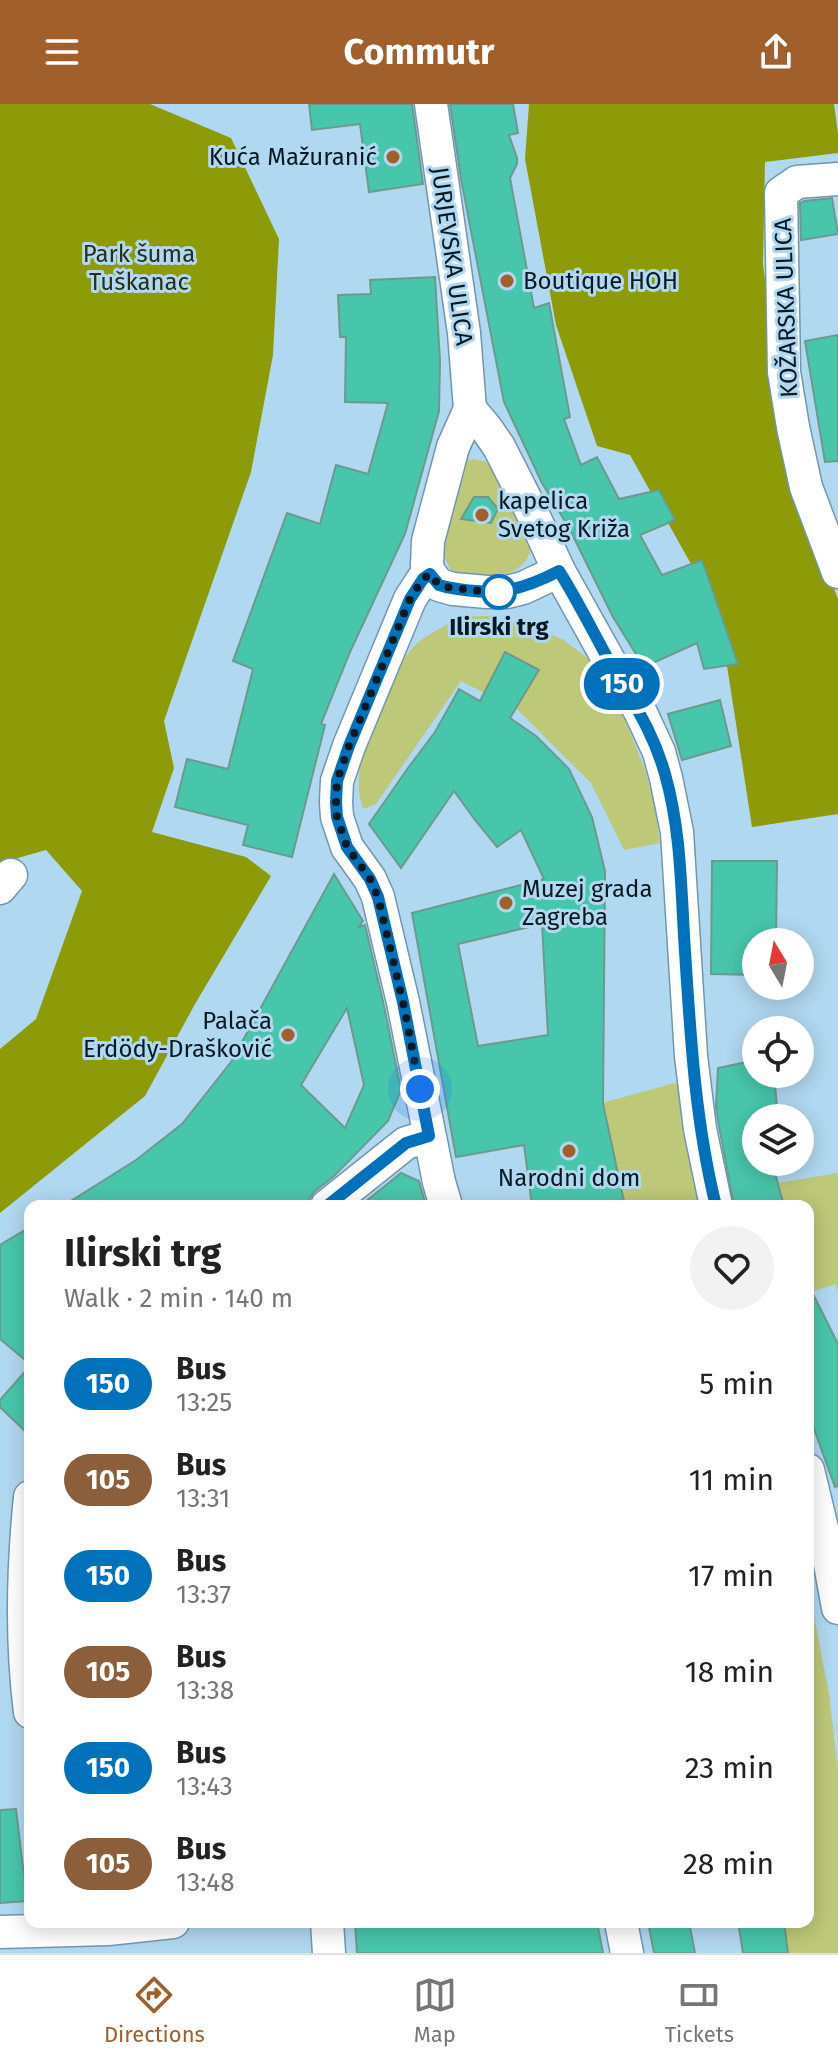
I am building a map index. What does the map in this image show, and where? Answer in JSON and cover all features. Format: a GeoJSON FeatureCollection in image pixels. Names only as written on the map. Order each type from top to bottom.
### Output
{"type":"FeatureCollection","features":[{"type":"Feature","properties":{"kind":"street","name":"JURJEVSKA ULICA"},"geometry":{"type":"LineString","coordinates":[[431,104],[464,333],[470,409]]}},
{"type":"Feature","properties":{"kind":"street","name":"KOŽARSKA ULICA"},"geometry":{"type":"LineString","coordinates":[[838,179],[797,182],[781,193],[784,372],[806,487],[838,572]]}},
{"type":"Feature","properties":{"kind":"street"},"geometry":{"type":"LineString","coordinates":[[559,571],[507,592],[446,587],[439,585],[430,574],[428,541],[453,447],[470,409],[499,447],[559,571],[640,711],[666,778],[677,832],[691,1056],[700,1129],[715,1200]]}},
{"type":"Feature","properties":{"kind":"street"},"geometry":{"type":"LineString","coordinates":[[430,574],[410,599],[337,781],[337,817],[347,847],[370,879],[378,897],[444,1200]]}},
{"type":"Feature","properties":{"kind":"street"},"geometry":{"type":"LineString","coordinates":[[335,1200],[406,1143],[429,1136]]}},
{"type":"Feature","properties":{"kind":"street"},"geometry":{"type":"LineString","coordinates":[[814,1495],[838,1608]]}},
{"type":"Feature","properties":{"kind":"street"},"geometry":{"type":"LineString","coordinates":[[0,1503],[24,1497]]}},
{"type":"Feature","properties":{"kind":"street"},"geometry":{"type":"LineString","coordinates":[[0,1932],[38,1928]]}},
{"type":"Feature","properties":{"kind":"street"},"geometry":{"type":"LineString","coordinates":[[64,1928],[109,1941],[153,1928]]}},
{"type":"Feature","properties":{"kind":"street"},"geometry":{"type":"LineString","coordinates":[[327,1928],[329,1953]]}},
{"type":"Feature","properties":{"kind":"street"},"geometry":{"type":"LineString","coordinates":[[622,1928],[627,1953]]}},
{"type":"Feature","properties":{"kind":"green space","name":"Park šuma Tuškanac"},"geometry":{"type":"Polygon","coordinates":[[[0,104],[150,104],[231,138],[279,239],[273,355],[251,472],[164,721],[174,768],[152,832],[246,857],[271,876],[145,1096],[0,1213],[0,1049],[36,1019],[82,891],[46,850],[0,863],[0,104]]]}},
{"type":"Feature","properties":{"kind":"green space"},"geometry":{"type":"Polygon","coordinates":[[[529,104],[834,104],[838,153],[765,162],[763,264],[789,472],[838,599],[838,814],[752,827],[719,614],[630,455],[597,446],[556,325],[525,159],[529,104]]]}},
{"type":"Feature","properties":{"kind":"green space"},"geometry":{"type":"Polygon","coordinates":[[[473,459],[491,465],[533,545],[528,558],[520,566],[501,575],[453,575],[445,558],[443,541],[463,462],[473,459]]]}},
{"type":"Feature","properties":{"kind":"green space"},"geometry":{"type":"Polygon","coordinates":[[[489,616],[562,639],[597,665],[624,717],[645,770],[660,843],[624,850],[591,783],[519,711],[461,681],[376,804],[364,809],[359,792],[364,745],[383,694],[396,672],[409,653],[430,634],[461,618],[489,616]]]}},
{"type":"Feature","properties":{"kind":"green space"},"geometry":{"type":"Polygon","coordinates":[[[682,1081],[697,1200],[624,1200],[602,1103],[682,1081]]]}},
{"type":"Feature","properties":{"kind":"green space"},"geometry":{"type":"Polygon","coordinates":[[[838,1173],[838,1291],[835,1284],[814,1291],[814,1200],[782,1200],[777,1183],[838,1173]]]}},
{"type":"Feature","properties":{"kind":"green space"},"geometry":{"type":"Polygon","coordinates":[[[814,1616],[829,1694],[838,1771],[838,1953],[788,1953],[785,1928],[814,1928],[814,1616]]]}},
{"type":"Feature","properties":{"kind":"building","name":"Kuća Mažuranić"},"geometry":{"type":"Polygon","coordinates":[[[309,104],[412,104],[423,184],[369,192],[360,124],[312,130],[309,104]]]}},
{"type":"Feature","properties":{"kind":"building"},"geometry":{"type":"Polygon","coordinates":[[[450,104],[513,104],[518,133],[509,135],[517,164],[510,178],[534,308],[549,303],[570,417],[564,419],[581,465],[597,457],[619,499],[659,490],[675,520],[640,535],[662,575],[702,560],[738,664],[704,669],[697,643],[644,667],[613,617],[569,528],[542,483],[504,402],[461,179],[450,104]]]}},
{"type":"Feature","properties":{"kind":"building"},"geometry":{"type":"Polygon","coordinates":[[[832,198],[838,234],[801,240],[800,203],[832,198]]]}},
{"type":"Feature","properties":{"kind":"building"},"geometry":{"type":"Polygon","coordinates":[[[435,277],[440,361],[439,411],[405,534],[350,652],[321,724],[325,725],[292,857],[243,845],[248,825],[175,807],[187,759],[228,769],[253,669],[233,661],[287,513],[320,524],[336,465],[368,474],[388,403],[345,402],[346,337],[340,337],[338,295],[371,294],[370,280],[435,277]]]}},
{"type":"Feature","properties":{"kind":"building"},"geometry":{"type":"Polygon","coordinates":[[[838,335],[838,461],[825,462],[805,341],[838,335]]]}},
{"type":"Feature","properties":{"kind":"building","name":"kapelica Svetog Križa"},"geometry":{"type":"Polygon","coordinates":[[[474,497],[488,497],[498,509],[491,523],[461,519],[474,497]]]}},
{"type":"Feature","properties":{"kind":"building"},"geometry":{"type":"Polygon","coordinates":[[[505,652],[539,670],[510,718],[536,736],[569,769],[592,817],[605,871],[603,1104],[624,1200],[531,1200],[524,1145],[456,1157],[412,913],[544,879],[521,830],[497,847],[454,791],[401,868],[369,824],[435,732],[459,689],[480,701],[505,652]],[[542,924],[458,944],[478,1046],[548,1035],[542,924]]]}},
{"type":"Feature","properties":{"kind":"building"},"geometry":{"type":"Polygon","coordinates":[[[720,700],[731,746],[682,760],[668,714],[720,700]]]}},
{"type":"Feature","properties":{"kind":"building"},"geometry":{"type":"Polygon","coordinates":[[[712,861],[777,861],[776,928],[742,928],[742,975],[711,974],[712,861]]]}},
{"type":"Feature","properties":{"kind":"building"},"geometry":{"type":"Polygon","coordinates":[[[334,874],[363,921],[359,927],[365,925],[384,1006],[401,1090],[388,1121],[308,1200],[73,1200],[136,1160],[182,1124],[231,1062],[334,874]],[[347,1008],[301,1085],[345,1128],[364,1085],[347,1008]]]}},
{"type":"Feature","properties":{"kind":"building"},"geometry":{"type":"Polygon","coordinates":[[[742,1063],[742,1088],[775,1088],[777,1104],[742,1104],[742,1176],[776,1176],[782,1200],[733,1200],[716,1107],[718,1068],[742,1063]]]}},
{"type":"Feature","properties":{"kind":"building"},"geometry":{"type":"Polygon","coordinates":[[[401,1173],[419,1181],[424,1200],[367,1200],[401,1173]]]}},
{"type":"Feature","properties":{"kind":"building"},"geometry":{"type":"Polygon","coordinates":[[[24,1231],[24,1359],[0,1339],[0,1245],[24,1231]]]}},
{"type":"Feature","properties":{"kind":"building"},"geometry":{"type":"Polygon","coordinates":[[[814,1296],[838,1344],[838,1486],[835,1487],[814,1429],[814,1296]]]}},
{"type":"Feature","properties":{"kind":"building"},"geometry":{"type":"Polygon","coordinates":[[[24,1373],[24,1430],[0,1407],[0,1400],[24,1373]]]}},
{"type":"Feature","properties":{"kind":"building"},"geometry":{"type":"Polygon","coordinates":[[[16,1809],[24,1901],[0,1903],[0,1810],[16,1809]]]}},
{"type":"Feature","properties":{"kind":"building"},"geometry":{"type":"Polygon","coordinates":[[[355,1928],[598,1928],[603,1953],[357,1953],[355,1928]]]}},
{"type":"Feature","properties":{"kind":"building"},"geometry":{"type":"Polygon","coordinates":[[[649,1928],[690,1928],[695,1953],[654,1953],[649,1928]]]}},
{"type":"Feature","properties":{"kind":"building"},"geometry":{"type":"Polygon","coordinates":[[[739,1928],[785,1928],[788,1953],[743,1953],[739,1928]]]}},
{"type":"Feature","properties":{"kind":"bus line","name":"150"},"geometry":{"type":"LineString","coordinates":[[334,1200],[406,1143],[429,1136],[403,1002],[378,897],[370,879],[347,847],[337,817],[337,781],[349,746],[410,599],[423,579],[430,574],[439,585],[446,587],[507,592],[559,571],[640,711],[659,752],[666,778],[681,872],[694,1080],[715,1200]]}},
{"type":"Feature","properties":{"kind":"place","name":"Kuća Mažuranić"},"geometry":{"type":"Point","coordinates":[393,157]}},
{"type":"Feature","properties":{"kind":"place","name":"Boutique HOH"},"geometry":{"type":"Point","coordinates":[507,281]}},
{"type":"Feature","properties":{"kind":"place","name":"kapelica Svetog Križa"},"geometry":{"type":"Point","coordinates":[482,515]}},
{"type":"Feature","properties":{"kind":"place","name":"Ilirski trg"},"geometry":{"type":"Point","coordinates":[499,592]}},
{"type":"Feature","properties":{"kind":"place","name":"Muzej grada Zagreba"},"geometry":{"type":"Point","coordinates":[506,903]}},
{"type":"Feature","properties":{"kind":"place","name":"Palača Erdödy-Drašković"},"geometry":{"type":"Point","coordinates":[288,1035]}},
{"type":"Feature","properties":{"kind":"place","name":"Narodni dom"},"geometry":{"type":"Point","coordinates":[569,1151]}},
{"type":"Feature","properties":{"kind":"route"},"geometry":{"type":"LineString","coordinates":[[420,1089],[378,897],[341,833],[337,817],[337,781],[410,599],[423,579],[430,574],[439,585],[446,587],[507,592],[499,592]]}}]}
